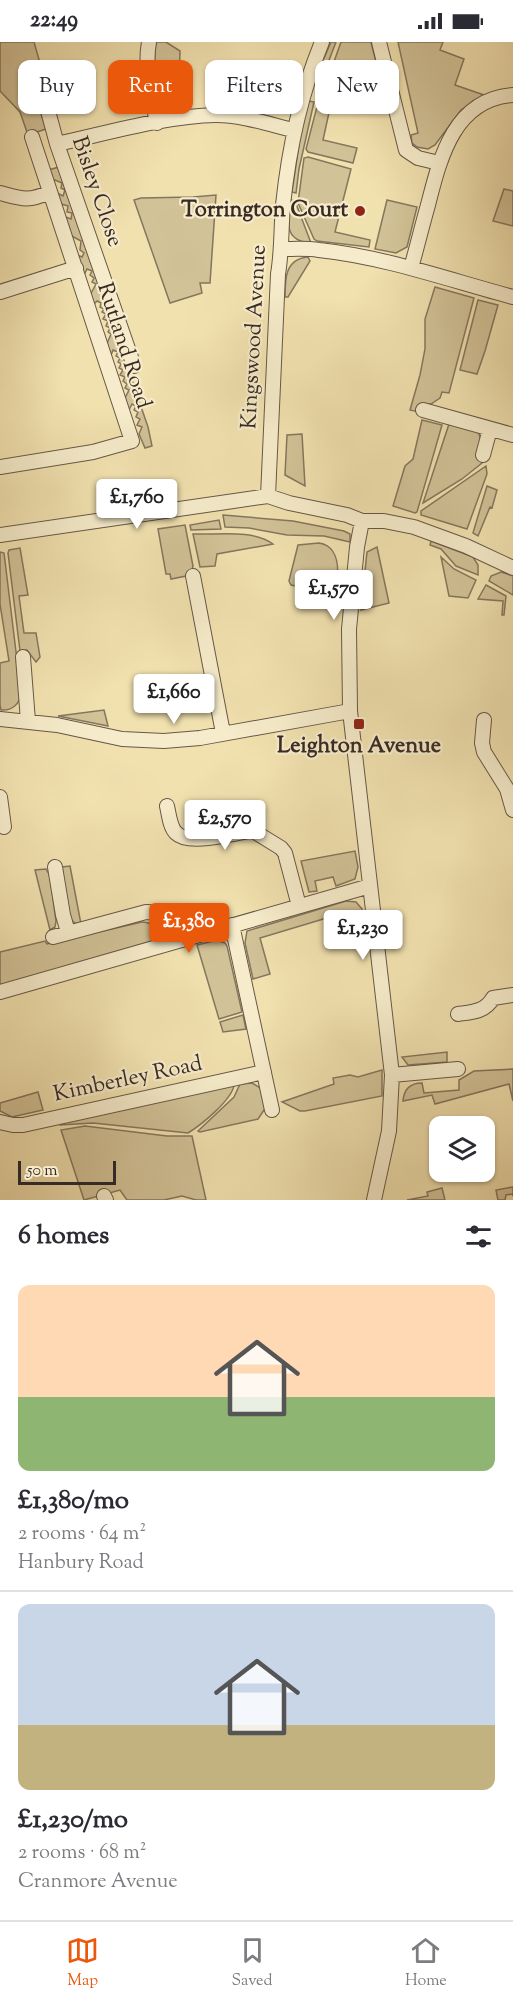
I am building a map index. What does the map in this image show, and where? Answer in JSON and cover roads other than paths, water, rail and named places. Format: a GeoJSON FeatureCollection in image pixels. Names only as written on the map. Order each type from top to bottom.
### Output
{"type":"FeatureCollection","features":[{"type":"Feature","properties":{"kind":"street"},"geometry":{"type":"LineString","coordinates":[[149,42],[147,63],[157,123]]}},
{"type":"Feature","properties":{"kind":"street","name":"Kingswood Avenue"},"geometry":{"type":"LineString","coordinates":[[268,496],[283,205],[293,130],[322,42]]}},
{"type":"Feature","properties":{"kind":"street"},"geometry":{"type":"LineString","coordinates":[[380,42],[406,150],[418,158],[439,163]]}},
{"type":"Feature","properties":{"kind":"street"},"geometry":{"type":"LineString","coordinates":[[411,268],[439,163],[449,138],[465,117],[486,103],[513,95]]}},
{"type":"Feature","properties":{"kind":"street","name":"Bisley Close"},"geometry":{"type":"LineString","coordinates":[[49,114],[57,144],[134,366]]}},
{"type":"Feature","properties":{"kind":"street"},"geometry":{"type":"LineString","coordinates":[[57,144],[157,123],[216,115],[240,117],[293,130]]}},
{"type":"Feature","properties":{"kind":"street","name":"Rutland Road"},"geometry":{"type":"LineString","coordinates":[[0,467],[84,454],[132,441],[32,137]]}},
{"type":"Feature","properties":{"kind":"street"},"geometry":{"type":"LineString","coordinates":[[0,193],[33,200],[50,192]]}},
{"type":"Feature","properties":{"kind":"street"},"geometry":{"type":"LineString","coordinates":[[282,249],[318,250],[363,257],[513,297]]}},
{"type":"Feature","properties":{"kind":"street"},"geometry":{"type":"LineString","coordinates":[[0,292],[76,268]]}},
{"type":"Feature","properties":{"kind":"street"},"geometry":{"type":"LineString","coordinates":[[423,410],[513,435]]}},
{"type":"Feature","properties":{"kind":"street"},"geometry":{"type":"LineString","coordinates":[[483,455],[490,429]]}},
{"type":"Feature","properties":{"kind":"street"},"geometry":{"type":"LineString","coordinates":[[0,536],[268,496],[289,503],[347,515],[362,521],[384,521],[414,527],[466,546],[513,568]]}},
{"type":"Feature","properties":{"kind":"street"},"geometry":{"type":"LineString","coordinates":[[362,521],[357,547],[349,629],[350,711],[392,1075],[389,1131],[375,1200]]}},
{"type":"Feature","properties":{"kind":"street"},"geometry":{"type":"LineString","coordinates":[[193,576],[223,734]]}},
{"type":"Feature","properties":{"kind":"street"},"geometry":{"type":"LineString","coordinates":[[23,657],[28,721]]}},
{"type":"Feature","properties":{"kind":"street"},"geometry":{"type":"LineString","coordinates":[[0,719],[28,721],[122,739],[146,741],[200,738],[350,711]]}},
{"type":"Feature","properties":{"kind":"street"},"geometry":{"type":"LineString","coordinates":[[484,720],[482,743],[484,752],[507,789],[513,810]]}},
{"type":"Feature","properties":{"kind":"street"},"geometry":{"type":"LineString","coordinates":[[0,796],[4,827]]}},
{"type":"Feature","properties":{"kind":"street"},"geometry":{"type":"LineString","coordinates":[[167,806],[174,830],[182,837],[205,838],[250,831],[281,848],[288,863],[299,906]]}},
{"type":"Feature","properties":{"kind":"street"},"geometry":{"type":"LineString","coordinates":[[55,867],[68,933]]}},
{"type":"Feature","properties":{"kind":"street"},"geometry":{"type":"LineString","coordinates":[[0,992],[370,886]]}},
{"type":"Feature","properties":{"kind":"street"},"geometry":{"type":"LineString","coordinates":[[53,937],[146,912],[159,912],[167,915],[176,926],[182,940]]}},
{"type":"Feature","properties":{"kind":"street"},"geometry":{"type":"LineString","coordinates":[[232,924],[272,1110]]}},
{"type":"Feature","properties":{"kind":"street"},"geometry":{"type":"LineString","coordinates":[[458,1014],[480,1010],[488,1006],[493,998],[513,995]]}},
{"type":"Feature","properties":{"kind":"street"},"geometry":{"type":"LineString","coordinates":[[392,1075],[458,1070]]}},
{"type":"Feature","properties":{"kind":"street","name":"Kimberley Road"},"geometry":{"type":"LineString","coordinates":[[0,1122],[23,1125],[264,1072]]}},
{"type":"Feature","properties":{"kind":"place","name":"Torrington Court"},"geometry":{"type":"Point","coordinates":[360,211]}},
{"type":"Feature","properties":{"kind":"place","name":"Leighton Avenue"},"geometry":{"type":"Point","coordinates":[359,724]}}]}
